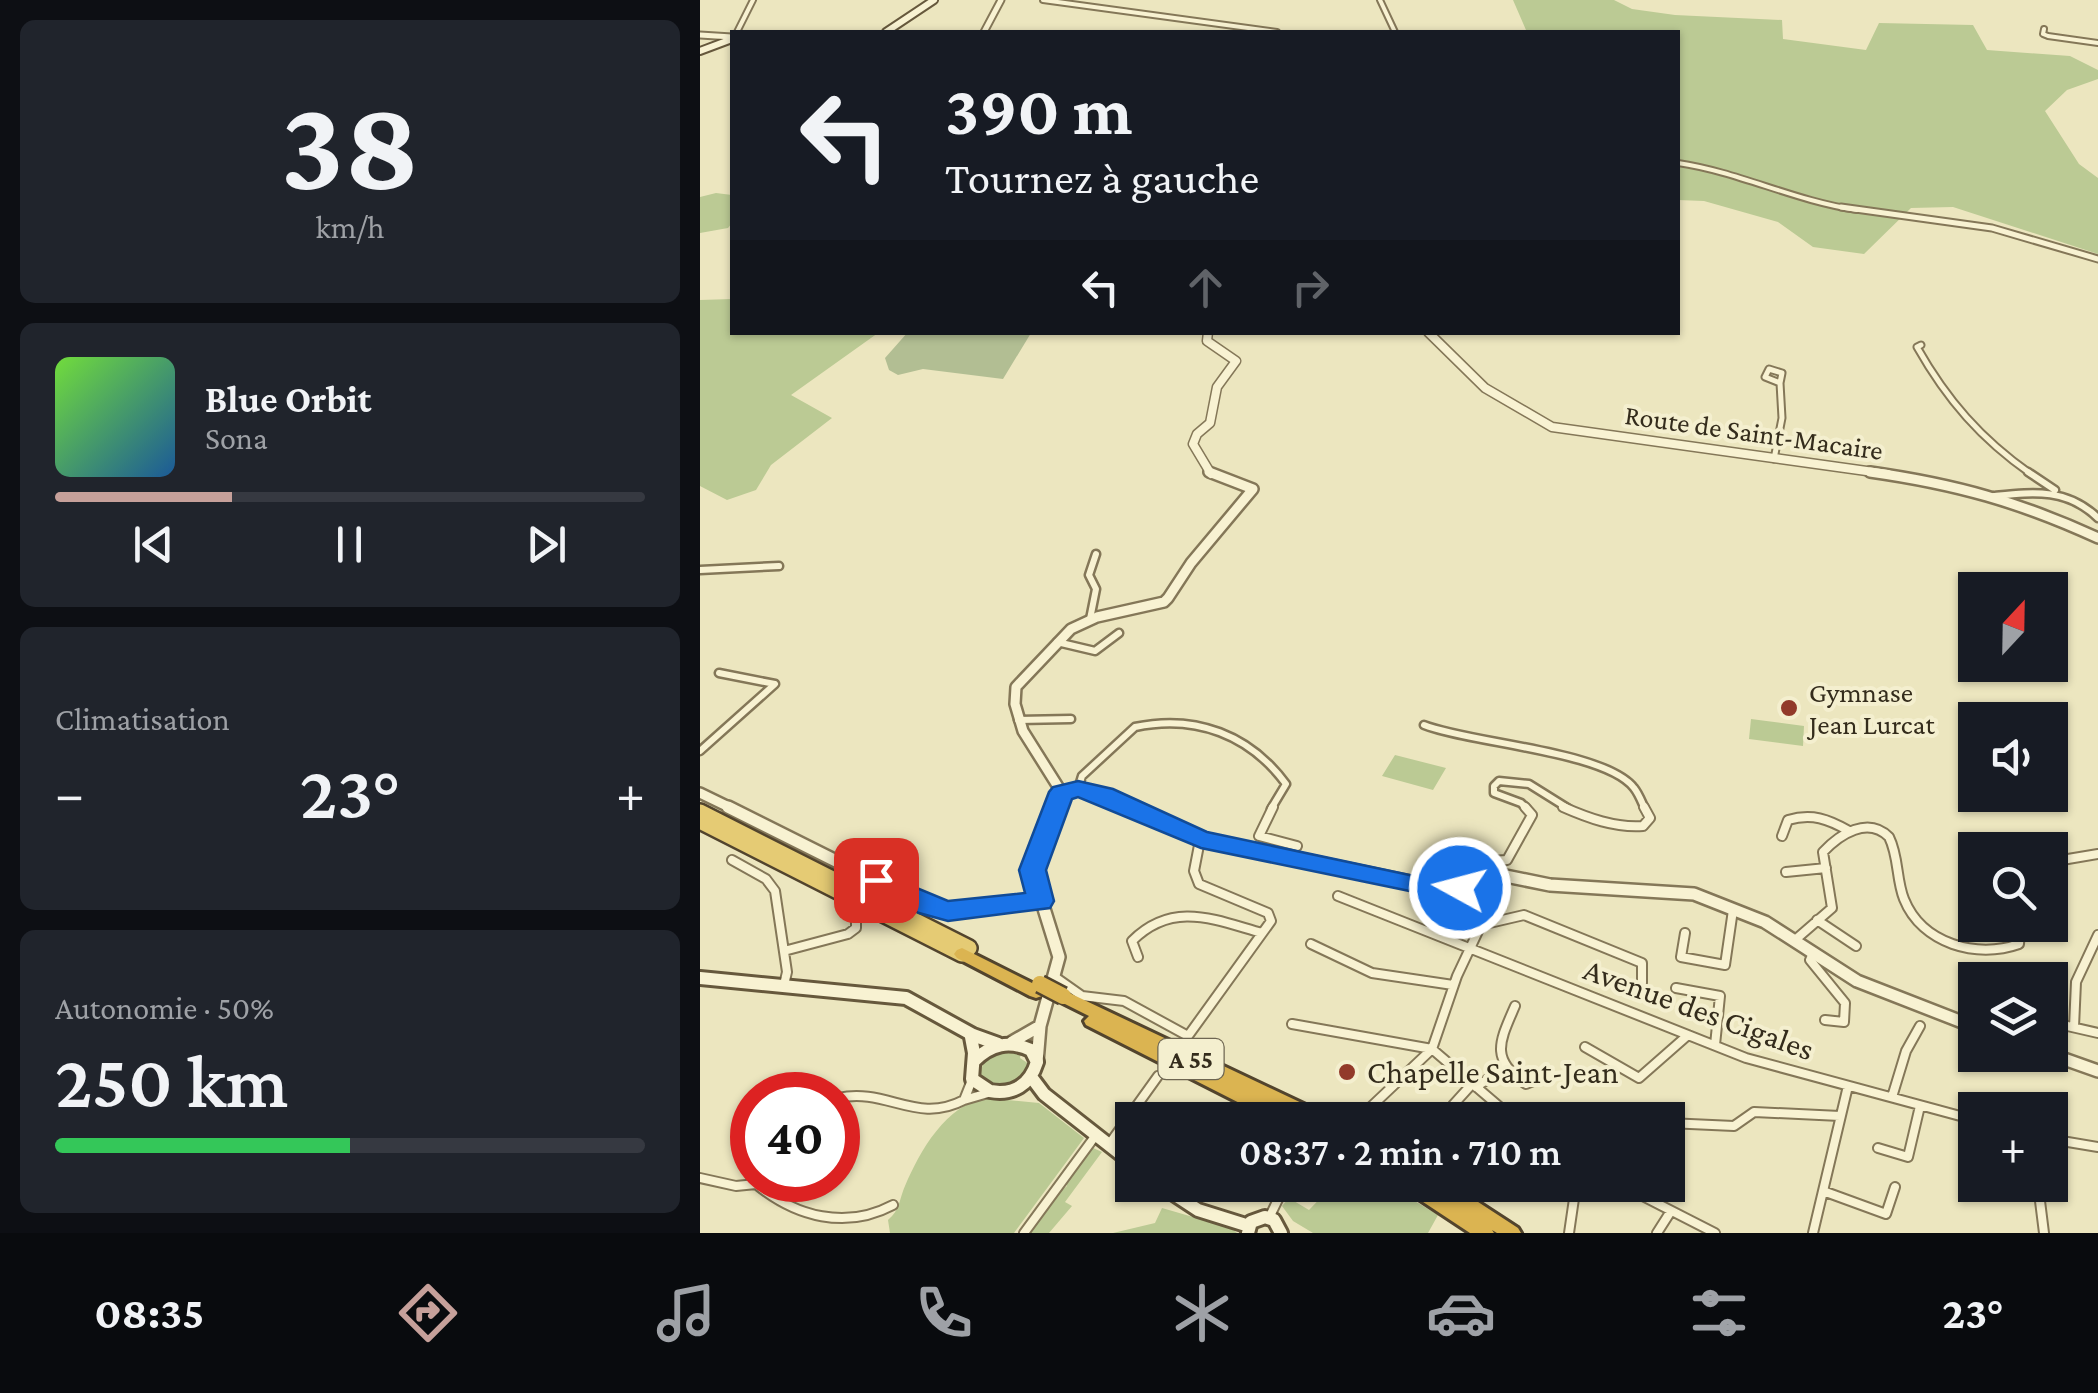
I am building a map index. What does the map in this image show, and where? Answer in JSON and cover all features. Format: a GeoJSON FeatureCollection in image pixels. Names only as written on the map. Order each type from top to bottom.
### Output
{"type":"FeatureCollection","features":[{"type":"Feature","properties":{"kind":"highway"},"geometry":{"type":"LineString","coordinates":[[700,811],[966,951]]}},
{"type":"Feature","properties":{"kind":"highway"},"geometry":{"type":"LineString","coordinates":[[700,821],[966,951]]}},
{"type":"Feature","properties":{"kind":"highway","name":"A 55"},"geometry":{"type":"LineString","coordinates":[[966,951],[1044,984],[1061,1000],[1256,1102]]}},
{"type":"Feature","properties":{"kind":"highway","name":"A 55"},"geometry":{"type":"LineString","coordinates":[[1061,1000],[1282,1102]]}},
{"type":"Feature","properties":{"kind":"highway"},"geometry":{"type":"LineString","coordinates":[[1438,1202],[1485,1233]]}},
{"type":"Feature","properties":{"kind":"highway"},"geometry":{"type":"LineString","coordinates":[[1464,1202],[1512,1233]]}},
{"type":"Feature","properties":{"kind":"main road"},"geometry":{"type":"LineString","coordinates":[[889,30],[934,0]]}},
{"type":"Feature","properties":{"kind":"main road"},"geometry":{"type":"LineString","coordinates":[[700,51],[730,38]]}},
{"type":"Feature","properties":{"kind":"main road"},"geometry":{"type":"LineString","coordinates":[[700,975],[906,998],[936,1009],[970,1036],[1031,1050],[1038,1062],[1032,1078],[1016,1090]]}},
{"type":"Feature","properties":{"kind":"main road"},"geometry":{"type":"LineString","coordinates":[[970,1036],[972,1079],[990,1092],[1044,1094]]}},
{"type":"Feature","properties":{"kind":"main road"},"geometry":{"type":"LineString","coordinates":[[974,1061],[1004,1043]]}},
{"type":"Feature","properties":{"kind":"main road"},"geometry":{"type":"LineString","coordinates":[[1032,1078],[1044,1094],[1115,1149]]}},
{"type":"Feature","properties":{"kind":"main road"},"geometry":{"type":"LineString","coordinates":[[1186,1202],[1249,1230],[1255,1219],[1276,1229]]}},
{"type":"Feature","properties":{"kind":"street"},"geometry":{"type":"LineString","coordinates":[[737,30],[753,0]]}},
{"type":"Feature","properties":{"kind":"street"},"geometry":{"type":"LineString","coordinates":[[985,30],[1001,0]]}},
{"type":"Feature","properties":{"kind":"street"},"geometry":{"type":"LineString","coordinates":[[1043,0],[1262,30]]}},
{"type":"Feature","properties":{"kind":"street"},"geometry":{"type":"LineString","coordinates":[[1380,0],[1394,30]]}},
{"type":"Feature","properties":{"kind":"street"},"geometry":{"type":"LineString","coordinates":[[2044,30],[2045,36],[2098,43]]}},
{"type":"Feature","properties":{"kind":"street"},"geometry":{"type":"LineString","coordinates":[[700,35],[730,36]]}},
{"type":"Feature","properties":{"kind":"street"},"geometry":{"type":"LineString","coordinates":[[1680,163],[1722,170],[1791,197],[1879,215],[1978,226],[2046,240],[2098,259]]}},
{"type":"Feature","properties":{"kind":"street"},"geometry":{"type":"LineString","coordinates":[[1038,1062],[1044,984],[1058,957],[1032,870],[1062,792],[1056,778],[1025,742],[1016,720],[1016,687],[1056,642],[1094,619],[1164,602],[1188,565],[1236,517],[1253,489],[1210,474],[1194,444],[1197,434],[1210,423],[1217,387],[1236,361],[1207,341],[1208,335]]}},
{"type":"Feature","properties":{"kind":"street","name":"Route de Saint-Macaire"},"geometry":{"type":"LineString","coordinates":[[1433,335],[1470,375],[1498,398],[1552,427],[1910,476],[2032,508],[2098,538]]}},
{"type":"Feature","properties":{"kind":"street"},"geometry":{"type":"LineString","coordinates":[[1922,345],[1917,347],[1958,415],[2003,456],[2055,490],[2080,500],[2098,518]]}},
{"type":"Feature","properties":{"kind":"street"},"geometry":{"type":"LineString","coordinates":[[1773,460],[1782,418],[1780,383]]}},
{"type":"Feature","properties":{"kind":"street"},"geometry":{"type":"LineString","coordinates":[[1992,496],[2055,490]]}},
{"type":"Feature","properties":{"kind":"street"},"geometry":{"type":"LineString","coordinates":[[1094,619],[1096,589],[1089,575],[1096,554]]}},
{"type":"Feature","properties":{"kind":"street"},"geometry":{"type":"LineString","coordinates":[[700,570],[741,564],[779,566]]}},
{"type":"Feature","properties":{"kind":"street"},"geometry":{"type":"LineString","coordinates":[[1056,642],[1095,651],[1120,633]]}},
{"type":"Feature","properties":{"kind":"street"},"geometry":{"type":"LineString","coordinates":[[700,752],[776,684],[719,673]]}},
{"type":"Feature","properties":{"kind":"street"},"geometry":{"type":"LineString","coordinates":[[1016,720],[1071,719]]}},
{"type":"Feature","properties":{"kind":"street"},"geometry":{"type":"LineString","coordinates":[[1078,789],[1082,776],[1136,727],[1147,724],[1205,730],[1244,741],[1272,765],[1286,784],[1259,836],[1297,846]]}},
{"type":"Feature","properties":{"kind":"street"},"geometry":{"type":"LineString","coordinates":[[1424,726],[1518,743],[1615,774],[1633,786],[1650,818],[1643,826],[1628,826],[1553,803],[1534,784],[1499,781],[1494,793],[1527,807],[1532,814],[1530,824],[1507,860],[1457,860],[1448,885]]}},
{"type":"Feature","properties":{"kind":"street"},"geometry":{"type":"LineString","coordinates":[[1062,792],[1078,789],[1104,795],[1201,839],[1448,885],[1477,913],[1481,924],[1468,948],[1432,1050],[1376,1102]]}},
{"type":"Feature","properties":{"kind":"street"},"geometry":{"type":"LineString","coordinates":[[700,793],[928,906],[948,911],[1041,901]]}},
{"type":"Feature","properties":{"kind":"street"},"geometry":{"type":"LineString","coordinates":[[1782,836],[1788,820],[1806,814],[1819,814],[1850,832]]}},
{"type":"Feature","properties":{"kind":"street"},"geometry":{"type":"LineString","coordinates":[[1795,940],[1832,908],[1823,852],[1834,837],[1870,828],[1885,832],[1891,840],[1903,898],[1924,928],[1947,942],[1978,952],[2004,952],[2019,942]]}},
{"type":"Feature","properties":{"kind":"street"},"geometry":{"type":"LineString","coordinates":[[1044,984],[1082,996],[1124,1001],[1188,1036],[1271,921],[1268,913],[1199,884],[1194,871],[1201,839]]}},
{"type":"Feature","properties":{"kind":"street"},"geometry":{"type":"LineString","coordinates":[[2068,859],[2098,854]]}},
{"type":"Feature","properties":{"kind":"street"},"geometry":{"type":"LineString","coordinates":[[732,860],[766,879],[775,891],[787,972],[784,985]]}},
{"type":"Feature","properties":{"kind":"street"},"geometry":{"type":"LineString","coordinates":[[1786,872],[1826,868]]}},
{"type":"Feature","properties":{"kind":"street"},"geometry":{"type":"LineString","coordinates":[[1448,885],[1468,873],[1486,872],[1550,884],[1694,894],[1795,940],[1857,982],[1958,1021]]}},
{"type":"Feature","properties":{"kind":"street","name":"Avenue des Cigales"},"geometry":{"type":"LineString","coordinates":[[1338,896],[1776,1068],[1958,1115]]}},
{"type":"Feature","properties":{"kind":"street"},"geometry":{"type":"LineString","coordinates":[[1685,933],[1681,957],[1724,965],[1733,909]]}},
{"type":"Feature","properties":{"kind":"street"},"geometry":{"type":"LineString","coordinates":[[1138,957],[1132,941],[1139,934],[1187,913],[1262,934]]}},
{"type":"Feature","properties":{"kind":"street"},"geometry":{"type":"LineString","coordinates":[[784,952],[848,934],[856,928],[856,914]]}},
{"type":"Feature","properties":{"kind":"street"},"geometry":{"type":"LineString","coordinates":[[1481,924],[1524,915],[1642,962],[1642,983]]}},
{"type":"Feature","properties":{"kind":"street"},"geometry":{"type":"LineString","coordinates":[[1817,920],[1856,946]]}},
{"type":"Feature","properties":{"kind":"street"},"geometry":{"type":"LineString","coordinates":[[2074,1027],[2076,982],[2098,936]]}},
{"type":"Feature","properties":{"kind":"street"},"geometry":{"type":"LineString","coordinates":[[1312,944],[1372,973],[1454,986]]}},
{"type":"Feature","properties":{"kind":"street"},"geometry":{"type":"LineString","coordinates":[[1814,952],[1810,960],[1845,1003],[1844,1022],[1825,1020]]}},
{"type":"Feature","properties":{"kind":"street"},"geometry":{"type":"LineString","coordinates":[[1676,988],[1720,996],[1715,1045]]}},
{"type":"Feature","properties":{"kind":"street"},"geometry":{"type":"LineString","coordinates":[[1515,1006],[1498,1049],[1503,1068],[1526,1084],[1541,1078]]}},
{"type":"Feature","properties":{"kind":"street"},"geometry":{"type":"LineString","coordinates":[[1292,1024],[1432,1050],[1494,1102]]}},
{"type":"Feature","properties":{"kind":"street"},"geometry":{"type":"LineString","coordinates":[[1004,1043],[1029,1036],[1040,1026]]}},
{"type":"Feature","properties":{"kind":"street"},"geometry":{"type":"LineString","coordinates":[[1892,1097],[1906,1052],[1920,1026]]}},
{"type":"Feature","properties":{"kind":"street"},"geometry":{"type":"LineString","coordinates":[[2068,1026],[2098,1033]]}},
{"type":"Feature","properties":{"kind":"street"},"geometry":{"type":"LineString","coordinates":[[1585,1047],[1640,1078],[1688,1035]]}},
{"type":"Feature","properties":{"kind":"street"},"geometry":{"type":"LineString","coordinates":[[2068,1060],[2098,1071]]}},
{"type":"Feature","properties":{"kind":"street"},"geometry":{"type":"LineString","coordinates":[[1455,1102],[1503,1068]]}},
{"type":"Feature","properties":{"kind":"street"},"geometry":{"type":"LineString","coordinates":[[1109,1144],[1158,1076]]}},
{"type":"Feature","properties":{"kind":"street"},"geometry":{"type":"LineString","coordinates":[[964,1100],[972,1079]]}},
{"type":"Feature","properties":{"kind":"street"},"geometry":{"type":"LineString","coordinates":[[1813,1233],[1848,1086]]}},
{"type":"Feature","properties":{"kind":"street"},"geometry":{"type":"LineString","coordinates":[[860,1096],[871,1095],[907,1110],[932,1112],[990,1092]]}},
{"type":"Feature","properties":{"kind":"street"},"geometry":{"type":"LineString","coordinates":[[1878,1148],[1908,1157],[1920,1105]]}},
{"type":"Feature","properties":{"kind":"street"},"geometry":{"type":"LineString","coordinates":[[1685,1124],[1734,1126],[1754,1112],[1840,1116]]}},
{"type":"Feature","properties":{"kind":"street"},"geometry":{"type":"LineString","coordinates":[[1024,1233],[1096,1134]]}},
{"type":"Feature","properties":{"kind":"street"},"geometry":{"type":"LineString","coordinates":[[2068,1142],[2098,1148]]}},
{"type":"Feature","properties":{"kind":"street"},"geometry":{"type":"LineString","coordinates":[[700,1178],[730,1184]]}},
{"type":"Feature","properties":{"kind":"street"},"geometry":{"type":"LineString","coordinates":[[1823,1191],[1886,1214],[1895,1188]]}},
{"type":"Feature","properties":{"kind":"street"},"geometry":{"type":"LineString","coordinates":[[784,1202],[824,1219],[870,1218],[893,1205]]}},
{"type":"Feature","properties":{"kind":"street"},"geometry":{"type":"LineString","coordinates":[[1276,1229],[1282,1202]]}},
{"type":"Feature","properties":{"kind":"street"},"geometry":{"type":"LineString","coordinates":[[1568,1233],[1573,1202]]}},
{"type":"Feature","properties":{"kind":"street"},"geometry":{"type":"LineString","coordinates":[[1655,1202],[1715,1233]]}},
{"type":"Feature","properties":{"kind":"street"},"geometry":{"type":"LineString","coordinates":[[2040,1202],[2044,1233]]}},
{"type":"Feature","properties":{"kind":"street"},"geometry":{"type":"LineString","coordinates":[[1657,1233],[1671,1210]]}},
{"type":"Feature","properties":{"kind":"green space"},"geometry":{"type":"Polygon","coordinates":[[[1513,0],[1614,0],[1632,9],[1675,15],[1782,20],[1783,39],[1866,50],[1879,23],[1973,25],[1987,50],[2070,56],[2098,70],[2098,79],[2067,90],[2045,111],[2079,164],[2098,178],[2098,254],[1953,207],[1911,208],[1864,254],[1813,247],[1778,222],[1704,201],[1680,200],[1680,30],[1526,30],[1513,0]]]}},
{"type":"Feature","properties":{"kind":"green space"},"geometry":{"type":"Polygon","coordinates":[[[730,195],[728,228],[700,233],[700,197],[730,195]]]}},
{"type":"Feature","properties":{"kind":"green space"},"geometry":{"type":"Polygon","coordinates":[[[730,299],[730,335],[875,335],[791,395],[832,418],[771,465],[756,490],[727,500],[700,486],[700,300],[730,299]]]}},
{"type":"Feature","properties":{"kind":"green space"},"geometry":{"type":"Polygon","coordinates":[[[905,335],[1030,335],[1003,379],[923,369],[898,375],[889,370],[885,358],[905,335]]]}},
{"type":"Feature","properties":{"kind":"green space"},"geometry":{"type":"Polygon","coordinates":[[[1751,719],[1804,726],[1803,746],[1749,739],[1751,719]]]}},
{"type":"Feature","properties":{"kind":"green space"},"geometry":{"type":"Polygon","coordinates":[[[1395,755],[1446,768],[1433,790],[1382,776],[1395,755]]]}},
{"type":"Feature","properties":{"kind":"green space"},"geometry":{"type":"Polygon","coordinates":[[[1001,1051],[1021,1053],[1020,1058],[1029,1064],[1020,1081],[1002,1087],[983,1080],[980,1072],[985,1060],[1001,1051]]]}},
{"type":"Feature","properties":{"kind":"green space"},"geometry":{"type":"Polygon","coordinates":[[[987,1098],[1039,1103],[1084,1138],[1014,1233],[890,1233],[888,1220],[936,1131],[959,1109],[987,1098]]]}},
{"type":"Feature","properties":{"kind":"green space"},"geometry":{"type":"Polygon","coordinates":[[[1091,1147],[1102,1152],[1065,1202],[1072,1206],[1049,1233],[1028,1233],[1067,1186],[1065,1182],[1091,1147]]]}},
{"type":"Feature","properties":{"kind":"green space"},"geometry":{"type":"Polygon","coordinates":[[[1296,1202],[1309,1210],[1317,1202],[1416,1202],[1438,1215],[1428,1233],[1313,1233],[1293,1221],[1282,1206],[1296,1202]]]}},
{"type":"Feature","properties":{"kind":"green space"},"geometry":{"type":"Polygon","coordinates":[[[1162,1208],[1237,1233],[1113,1233],[1155,1223],[1162,1208]]]}},
{"type":"Feature","properties":{"kind":"place","name":"Gymnase Jean Lurcat"},"geometry":{"type":"Point","coordinates":[1789,708]}},
{"type":"Feature","properties":{"kind":"place","name":"Chapelle Saint-Jean"},"geometry":{"type":"Point","coordinates":[1347,1072]}},
{"type":"Feature","properties":{"kind":"route"},"geometry":{"type":"LineString","coordinates":[[876,880],[928,906],[948,911],[1041,901],[1032,870],[1062,792],[1078,789],[1104,795],[1201,839],[1430,886],[1446,894],[1456,893],[1460,888]]}}]}
